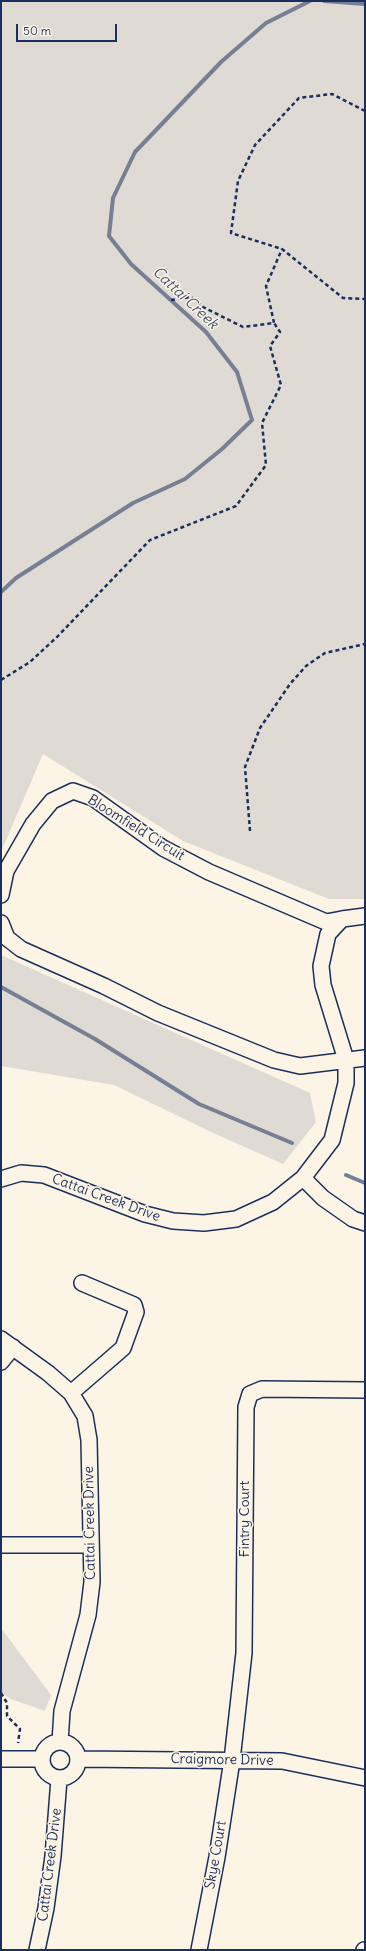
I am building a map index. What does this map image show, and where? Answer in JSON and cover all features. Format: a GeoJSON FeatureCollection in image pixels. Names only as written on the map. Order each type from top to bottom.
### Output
{"type":"FeatureCollection","features":[{"type":"Feature","properties":{"kind":"street","name":"Bloomfield Circuit"},"geometry":{"type":"LineString","coordinates":[[1,895],[6,871],[33,824],[52,801],[73,790],[93,798],[163,848],[209,872],[326,922],[342,919]]}},
{"type":"Feature","properties":{"kind":"street"},"geometry":{"type":"LineString","coordinates":[[342,919],[365,916]]}},
{"type":"Feature","properties":{"kind":"street","name":"Cattai Creek Drive"},"geometry":{"type":"LineString","coordinates":[[1,1179],[21,1173],[44,1175],[145,1214],[173,1221],[204,1223],[236,1219],[266,1205],[303,1178],[332,1140],[346,1083],[346,1060],[323,985],[321,966],[328,934],[342,919]]}},
{"type":"Feature","properties":{"kind":"street"},"geometry":{"type":"LineString","coordinates":[[1,923],[7,938],[21,949],[198,1030],[274,1060],[300,1066],[365,1058]]}},
{"type":"Feature","properties":{"kind":"street"},"geometry":{"type":"LineString","coordinates":[[303,1178],[323,1198],[353,1219],[365,1223]]}},
{"type":"Feature","properties":{"kind":"street"},"geometry":{"type":"LineString","coordinates":[[71,1393],[123,1348],[136,1312],[134,1305],[82,1283]]}},
{"type":"Feature","properties":{"kind":"street"},"geometry":{"type":"LineString","coordinates":[[1,1362],[7,1343]]}},
{"type":"Feature","properties":{"kind":"street","name":"Cattai Creek Drive"},"geometry":{"type":"LineString","coordinates":[[7,1343],[48,1373],[71,1393],[85,1416],[89,1440],[92,1582],[88,1615],[62,1711],[60,1742]]}},
{"type":"Feature","properties":{"kind":"street","name":"Fintry Court"},"geometry":{"type":"LineString","coordinates":[[232,1760],[244,1653],[246,1407],[250,1394],[262,1389],[365,1390]]}},
{"type":"Feature","properties":{"kind":"street"},"geometry":{"type":"LineString","coordinates":[[1,1545],[91,1545]]}},
{"type":"Feature","properties":{"kind":"street"},"geometry":{"type":"LineString","coordinates":[[60,1742],[70,1745],[75,1750],[78,1759],[75,1771],[70,1776],[59,1779],[46,1772],[42,1759],[44,1751],[49,1746],[60,1742]]}},
{"type":"Feature","properties":{"kind":"street"},"geometry":{"type":"LineString","coordinates":[[1,1759],[42,1759]]}},
{"type":"Feature","properties":{"kind":"street","name":"Craigmore Drive"},"geometry":{"type":"LineString","coordinates":[[78,1759],[282,1761],[365,1778]]}},
{"type":"Feature","properties":{"kind":"street","name":"Skye Court"},"geometry":{"type":"LineString","coordinates":[[199,1950],[217,1857],[232,1760]]}},
{"type":"Feature","properties":{"kind":"street","name":"Cattai Creek Drive"},"geometry":{"type":"LineString","coordinates":[[37,1950],[46,1908],[53,1856],[59,1779]]}},
{"type":"Feature","properties":{"kind":"path"},"geometry":{"type":"LineString","coordinates":[[365,111],[332,94],[299,98],[256,145],[238,181],[231,233],[282,249],[343,298],[365,299]]}},
{"type":"Feature","properties":{"kind":"path"},"geometry":{"type":"LineString","coordinates":[[1,680],[30,662],[57,637],[150,540],[236,506],[266,465],[262,423],[280,385],[270,346],[280,332],[274,322],[266,286],[282,249]]}},
{"type":"Feature","properties":{"kind":"path"},"geometry":{"type":"LineString","coordinates":[[171,300],[191,297],[203,307],[243,327],[274,322]]}},
{"type":"Feature","properties":{"kind":"path"},"geometry":{"type":"LineString","coordinates":[[250,831],[244,767],[260,728],[290,684],[306,666],[325,653],[365,644]]}},
{"type":"Feature","properties":{"kind":"path"},"geometry":{"type":"LineString","coordinates":[[1,1693],[7,1703],[7,1716],[20,1729],[18,1743]]}},
{"type":"Feature","properties":{"kind":"shaded area"},"geometry":{"type":"Polygon","coordinates":[[[1,1],[365,1],[365,899],[329,899],[183,841],[43,754],[1,852],[1,1]]]}},
{"type":"Feature","properties":{"kind":"shaded area"},"geometry":{"type":"Polygon","coordinates":[[[1,955],[310,1093],[316,1122],[283,1164],[211,1132],[114,1085],[1,1066],[1,955]]]}},
{"type":"Feature","properties":{"kind":"shaded area"},"geometry":{"type":"Polygon","coordinates":[[[1,1628],[51,1695],[45,1711],[11,1699],[1,1693],[1,1628]]]}},
{"type":"Feature","properties":{"kind":"waterway","name":"Cattai Creek"},"geometry":{"type":"LineString","coordinates":[[1,592],[16,578],[133,503],[185,479],[222,449],[252,420],[237,372],[206,332],[131,264],[109,236],[113,198],[135,152],[221,62],[266,23],[310,1]]}},
{"type":"Feature","properties":{"kind":"waterway","name":"Cattai Creek"},"geometry":{"type":"LineString","coordinates":[[324,1],[365,4]]}},
{"type":"Feature","properties":{"kind":"waterway"},"geometry":{"type":"LineString","coordinates":[[1,987],[95,1039],[199,1104],[292,1143]]}},
{"type":"Feature","properties":{"kind":"waterway"},"geometry":{"type":"LineString","coordinates":[[346,1175],[365,1183]]}}]}
